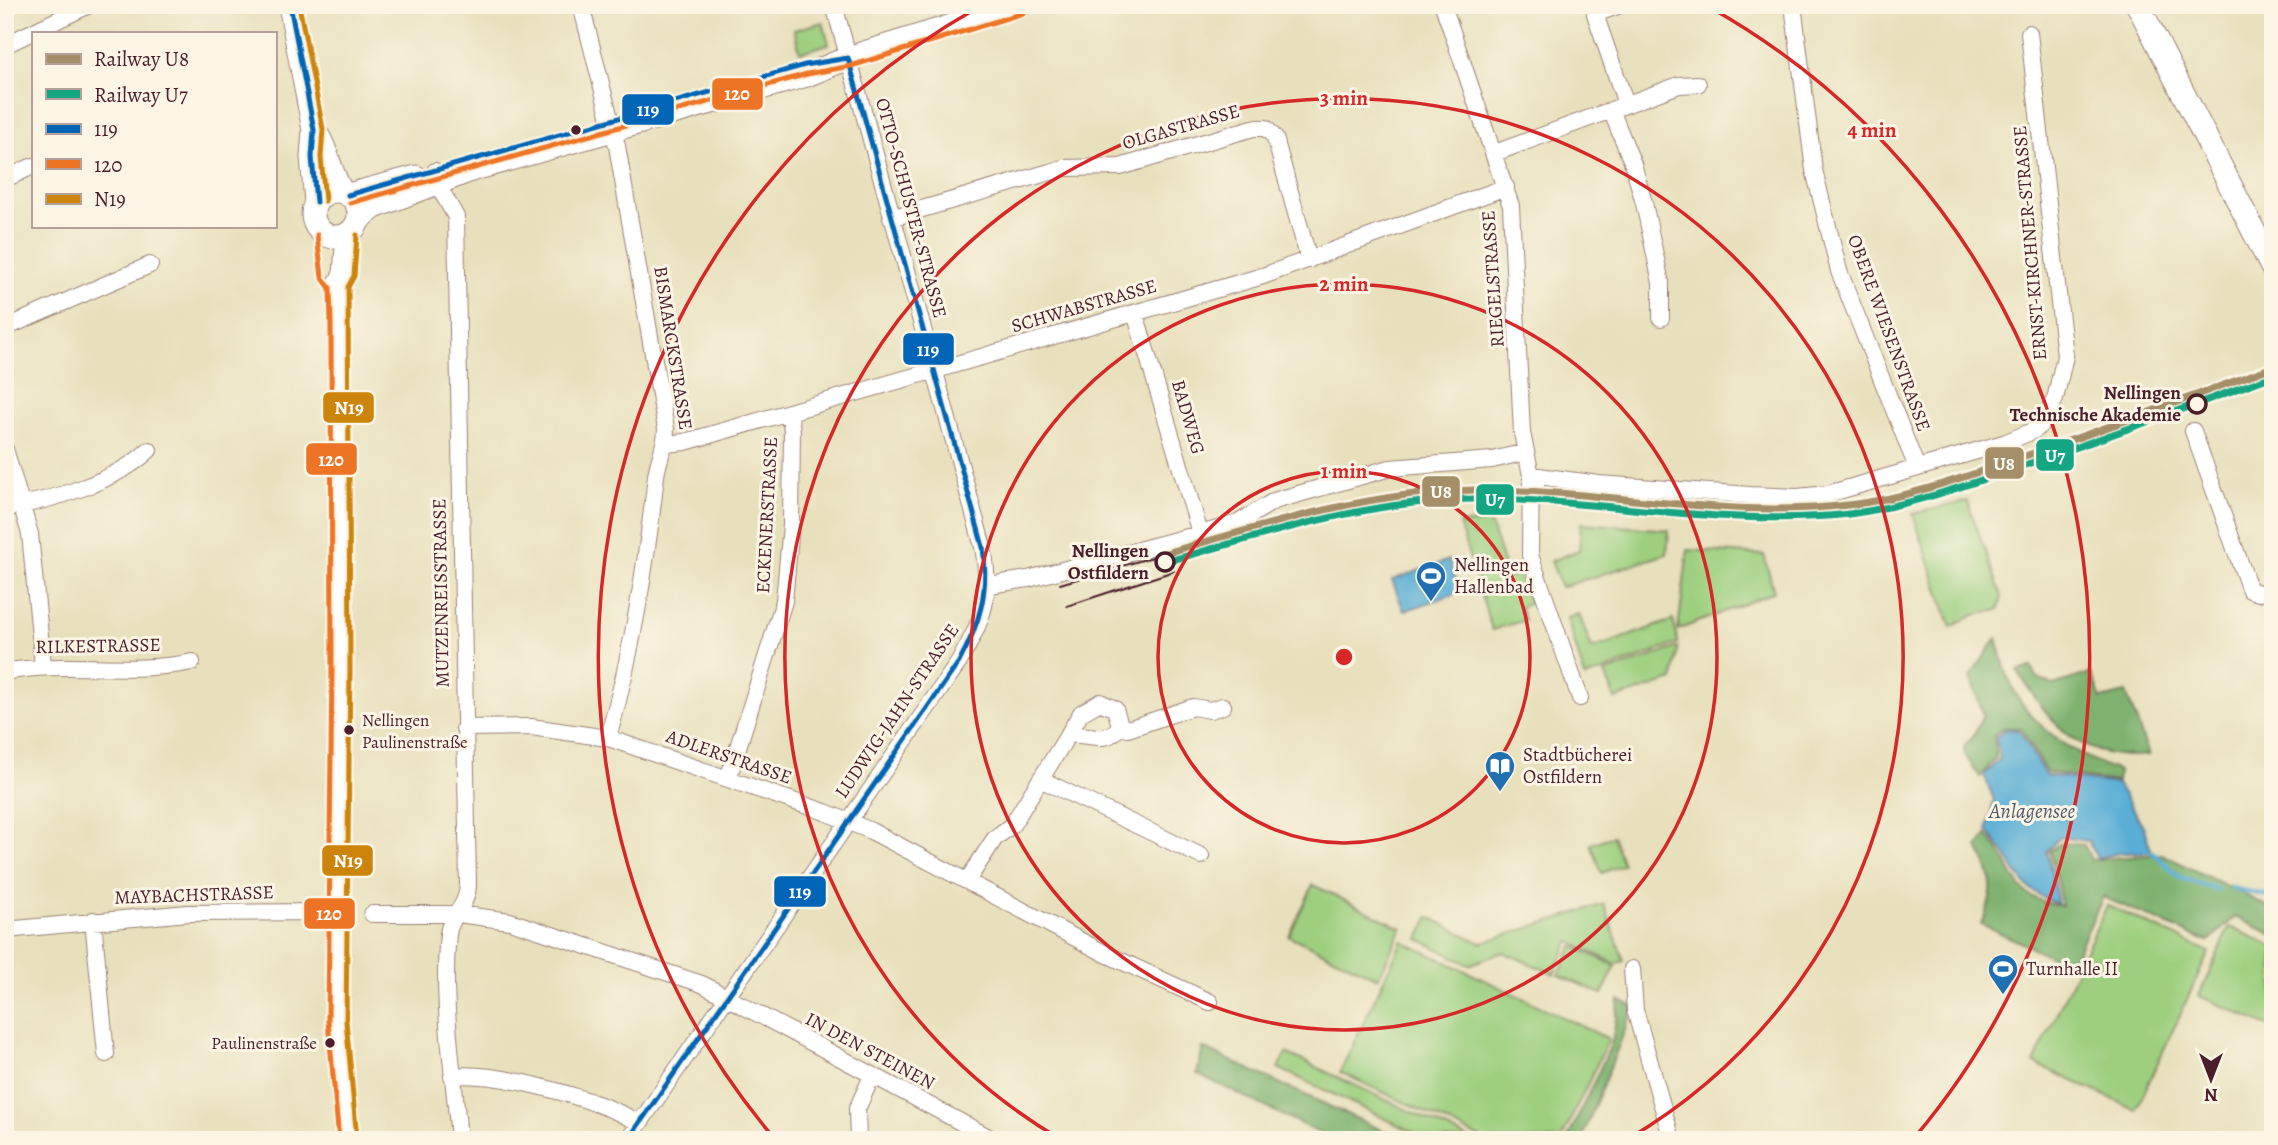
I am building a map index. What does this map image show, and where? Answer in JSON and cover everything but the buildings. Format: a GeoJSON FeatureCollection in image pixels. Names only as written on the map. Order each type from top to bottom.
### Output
{"type":"FeatureCollection","features":[{"type":"Feature","properties":{"kind":"main road"},"geometry":{"type":"LineString","coordinates":[[290,5],[314,130],[312,157],[315,223],[344,229],[371,209],[437,177]]}},
{"type":"Feature","properties":{"kind":"main road"},"geometry":{"type":"LineString","coordinates":[[316,202],[325,194],[345,194],[437,177],[805,65],[848,58],[1020,5]]}},
{"type":"Feature","properties":{"kind":"main road"},"geometry":{"type":"LineString","coordinates":[[2138,5],[2273,269]]}},
{"type":"Feature","properties":{"kind":"main road"},"geometry":{"type":"LineString","coordinates":[[314,130],[324,147],[332,177],[345,194],[358,204],[344,229],[331,275],[339,285],[341,414],[338,1035],[348,1140]]}},
{"type":"Feature","properties":{"kind":"street"},"geometry":{"type":"LineString","coordinates":[[32,32],[89,5]]}},
{"type":"Feature","properties":{"kind":"street","name":"BISMARCKSTRASSE"},"geometry":{"type":"LineString","coordinates":[[582,5],[612,125],[657,361],[666,444],[657,472],[638,617],[608,738]]}},
{"type":"Feature","properties":{"kind":"street","name":"OTTO-SCHUSTER-STRASSE"},"geometry":{"type":"LineString","coordinates":[[834,5],[983,547],[989,584]]}},
{"type":"Feature","properties":{"kind":"street","name":"RIEGELSTRASSE"},"geometry":{"type":"LineString","coordinates":[[1443,5],[1495,153],[1513,220],[1526,452],[1531,475],[1529,517],[1532,564],[1580,698]]}},
{"type":"Feature","properties":{"kind":"street"},"geometry":{"type":"LineString","coordinates":[[1620,5],[1595,14],[1642,194],[1661,283],[1661,318]]}},
{"type":"Feature","properties":{"kind":"street","name":"OBERE WIESENSTRASSE"},"geometry":{"type":"LineString","coordinates":[[1793,5],[1814,170],[1836,260],[1917,468]]}},
{"type":"Feature","properties":{"kind":"street"},"geometry":{"type":"LineString","coordinates":[[5,45],[32,32]]}},
{"type":"Feature","properties":{"kind":"street","name":"ERNST-KIRCHNER-STRASSE"},"geometry":{"type":"LineString","coordinates":[[1531,475],[1626,486],[1810,496],[2017,439],[2035,430],[2050,413],[2063,373],[2062,320],[2029,33]]}},
{"type":"Feature","properties":{"kind":"street"},"geometry":{"type":"LineString","coordinates":[[1495,153],[1679,85],[1698,84]]}},
{"type":"Feature","properties":{"kind":"street","name":"OLGASTRASSE"},"geometry":{"type":"LineString","coordinates":[[891,218],[1064,168],[1120,167],[1254,128],[1266,128],[1275,138],[1309,260]]}},
{"type":"Feature","properties":{"kind":"street"},"geometry":{"type":"LineString","coordinates":[[5,179],[32,166]]}},
{"type":"Feature","properties":{"kind":"street","name":"MUTZENREISSTRASSE"},"geometry":{"type":"LineString","coordinates":[[437,177],[456,217],[468,885],[467,899],[449,929],[447,972],[452,1076],[459,1140]]}},
{"type":"Feature","properties":{"kind":"street","name":"SCHWABSTRASSE"},"geometry":{"type":"LineString","coordinates":[[666,444],[685,442],[934,371],[1309,260],[1506,187]]}},
{"type":"Feature","properties":{"kind":"street"},"geometry":{"type":"LineString","coordinates":[[5,328],[150,265]]}},
{"type":"Feature","properties":{"kind":"street","name":"BADWEG"},"geometry":{"type":"LineString","coordinates":[[1135,313],[1200,533]]}},
{"type":"Feature","properties":{"kind":"street","name":"ECKENERSTRASSE"},"geometry":{"type":"LineString","coordinates":[[728,779],[784,601],[791,525],[792,430],[789,412]]}},
{"type":"Feature","properties":{"kind":"street"},"geometry":{"type":"LineString","coordinates":[[2193,431],[2250,590],[2259,593],[2273,590]]}},
{"type":"Feature","properties":{"kind":"street"},"geometry":{"type":"LineString","coordinates":[[5,449],[24,505],[37,583],[43,666]]}},
{"type":"Feature","properties":{"kind":"street"},"geometry":{"type":"LineString","coordinates":[[5,508],[24,505],[98,480],[132,464],[149,450]]}},
{"type":"Feature","properties":{"kind":"street"},"geometry":{"type":"LineString","coordinates":[[989,584],[1027,579],[1238,523],[1274,501],[1390,468],[1489,461],[1526,452]]}},
{"type":"Feature","properties":{"kind":"street","name":"LUDWIG-JAHN-STRASSE"},"geometry":{"type":"LineString","coordinates":[[628,1140],[959,662],[975,634],[989,584]]}},
{"type":"Feature","properties":{"kind":"street","name":"RILKESTRASSE"},"geometry":{"type":"LineString","coordinates":[[5,672],[43,666],[166,667],[192,662]]}},
{"type":"Feature","properties":{"kind":"street"},"geometry":{"type":"LineString","coordinates":[[967,881],[995,838],[1012,825],[1081,713],[1100,702],[1115,709],[1120,726]]}},
{"type":"Feature","properties":{"kind":"street"},"geometry":{"type":"LineString","coordinates":[[1120,726],[1128,729],[1193,706],[1210,710],[1223,706]]}},
{"type":"Feature","properties":{"kind":"street"},"geometry":{"type":"LineString","coordinates":[[1069,734],[1106,738],[1120,726]]}},
{"type":"Feature","properties":{"kind":"street","name":"ADLERSTRASSE"},"geometry":{"type":"LineString","coordinates":[[464,728],[531,727],[608,738],[849,822],[1104,953],[1210,1002]]}},
{"type":"Feature","properties":{"kind":"street"},"geometry":{"type":"LineString","coordinates":[[1042,780],[1201,856]]}},
{"type":"Feature","properties":{"kind":"street","name":"MAYBACHSTRASSE"},"geometry":{"type":"LineString","coordinates":[[5,929],[188,913],[339,912]]}},
{"type":"Feature","properties":{"kind":"street"},"geometry":{"type":"LineString","coordinates":[[372,914],[458,914],[510,920],[550,931],[702,984],[728,996]]}},
{"type":"Feature","properties":{"kind":"street","name":"MAYBACHSTRASSE"},"geometry":{"type":"LineString","coordinates":[[93,920],[106,1054]]}},
{"type":"Feature","properties":{"kind":"street"},"geometry":{"type":"LineString","coordinates":[[1632,969],[1635,1010],[1672,1140]]}},
{"type":"Feature","properties":{"kind":"street","name":"IN DEN STEINEN"},"geometry":{"type":"LineString","coordinates":[[728,996],[994,1140]]}},
{"type":"Feature","properties":{"kind":"street"},"geometry":{"type":"LineString","coordinates":[[452,1076],[494,1077],[551,1091],[626,1115],[639,1123]]}},
{"type":"Feature","properties":{"kind":"street"},"geometry":{"type":"LineString","coordinates":[[858,1140],[858,1109],[872,1076]]}},
{"type":"Feature","properties":{"kind":"green space"},"geometry":{"type":"Polygon","coordinates":[[[823,22],[829,44],[800,52],[794,30],[823,22]]]}},
{"type":"Feature","properties":{"kind":"green space"},"geometry":{"type":"Polygon","coordinates":[[[1967,501],[2002,596],[1999,610],[1974,615],[1951,627],[1913,514],[1967,501]]]}},
{"type":"Feature","properties":{"kind":"green space"},"geometry":{"type":"Polygon","coordinates":[[[1490,523],[1508,577],[1519,573],[1530,603],[1520,608],[1525,620],[1492,630],[1459,524],[1490,523]]]}},
{"type":"Feature","properties":{"kind":"green space"},"geometry":{"type":"Polygon","coordinates":[[[1581,523],[1669,530],[1667,554],[1561,587],[1551,561],[1579,550],[1581,523]]]}},
{"type":"Feature","properties":{"kind":"green space"},"geometry":{"type":"Polygon","coordinates":[[[1688,550],[1764,555],[1774,592],[1678,630],[1688,550]]]}},
{"type":"Feature","properties":{"kind":"green space"},"geometry":{"type":"Polygon","coordinates":[[[1579,614],[1592,649],[1673,620],[1678,643],[1585,678],[1567,618],[1579,614]]]}},
{"type":"Feature","properties":{"kind":"green space"},"geometry":{"type":"Polygon","coordinates":[[[1997,638],[2009,680],[2028,712],[2054,737],[2069,747],[2118,771],[2117,782],[2046,772],[2021,728],[2003,728],[1994,735],[1996,758],[1980,777],[1965,755],[1964,746],[1973,737],[1983,714],[1970,677],[1997,638]]]}},
{"type":"Feature","properties":{"kind":"green space"},"geometry":{"type":"Polygon","coordinates":[[[1678,647],[1673,680],[1615,699],[1605,673],[1678,647]]]}},
{"type":"Feature","properties":{"kind":"green space"},"geometry":{"type":"Polygon","coordinates":[[[2031,667],[2038,678],[2053,685],[2091,673],[2101,699],[2126,693],[2149,755],[2105,753],[2070,736],[2042,708],[2018,671],[2031,667]]]}},
{"type":"Feature","properties":{"kind":"green space"},"geometry":{"type":"Polygon","coordinates":[[[1987,835],[2023,889],[2044,902],[2062,906],[2050,851],[2061,843],[2084,845],[2091,860],[2162,854],[2273,909],[2273,935],[2235,917],[2208,942],[2103,897],[2071,966],[1981,924],[1989,903],[1991,885],[1978,847],[1987,835]]]}},
{"type":"Feature","properties":{"kind":"green space"},"geometry":{"type":"Polygon","coordinates":[[[1613,836],[1623,865],[1602,873],[1591,844],[1613,836]]]}},
{"type":"Feature","properties":{"kind":"green space"},"geometry":{"type":"Polygon","coordinates":[[[1313,885],[1402,928],[1378,978],[1289,936],[1313,885]]]}},
{"type":"Feature","properties":{"kind":"green space"},"geometry":{"type":"Polygon","coordinates":[[[1604,904],[1624,961],[1616,964],[1569,941],[1554,974],[1503,952],[1469,965],[1419,939],[1429,917],[1481,943],[1604,904]]]}},
{"type":"Feature","properties":{"kind":"green space"},"geometry":{"type":"Polygon","coordinates":[[[2107,905],[2209,952],[2136,1110],[2034,1063],[2107,905]]]}},
{"type":"Feature","properties":{"kind":"green space"},"geometry":{"type":"Polygon","coordinates":[[[2229,927],[2273,946],[2273,1028],[2199,996],[2229,927]]]}},
{"type":"Feature","properties":{"kind":"green space"},"geometry":{"type":"Polygon","coordinates":[[[1402,941],[1609,1039],[1561,1140],[1484,1140],[1340,1072],[1402,941]]]}},
{"type":"Feature","properties":{"kind":"green space"},"geometry":{"type":"Polygon","coordinates":[[[1573,946],[1616,966],[1602,994],[1559,975],[1573,946]]]}},
{"type":"Feature","properties":{"kind":"green space"},"geometry":{"type":"Polygon","coordinates":[[[1619,1000],[1634,1007],[1581,1140],[1567,1140],[1612,1043],[1619,1000]]]}},
{"type":"Feature","properties":{"kind":"green space"},"geometry":{"type":"Polygon","coordinates":[[[1203,1048],[1403,1140],[1334,1140],[1197,1074],[1203,1048]]]}},
{"type":"Feature","properties":{"kind":"green space"},"geometry":{"type":"Polygon","coordinates":[[[1286,1053],[1471,1140],[1430,1140],[1278,1068],[1286,1053]]]}},
{"type":"Feature","properties":{"kind":"water"},"geometry":{"type":"Polygon","coordinates":[[[1449,560],[1460,592],[1404,611],[1392,580],[1449,560]]]}},
{"type":"Feature","properties":{"kind":"water","name":"Anlagensee"},"geometry":{"type":"Polygon","coordinates":[[[2006,729],[2019,730],[2045,775],[2117,784],[2143,826],[2152,852],[2119,853],[2097,858],[2088,841],[2060,837],[2047,851],[2058,904],[2032,890],[1987,831],[1994,800],[1984,775],[2000,759],[1996,737],[2006,729]]]}},
{"type":"Feature","properties":{"kind":"waterway"},"geometry":{"type":"LineString","coordinates":[[2152,852],[2181,878],[2218,890]]}},
{"type":"Feature","properties":{"kind":"waterway"},"geometry":{"type":"LineString","coordinates":[[2231,888],[2273,897]]}},
{"type":"Feature","properties":{"kind":"tram line"},"geometry":{"type":"LineString","coordinates":[[1060,584],[1163,554]]}},
{"type":"Feature","properties":{"kind":"tram line"},"geometry":{"type":"LineString","coordinates":[[1067,606],[1174,571]]}},
{"type":"Feature","properties":{"kind":"rail line","name":"U8"},"geometry":{"type":"LineString","coordinates":[[1163,554],[1279,521],[1357,503],[1436,492],[1523,491],[1755,509],[1802,509],[1871,502],[1960,478],[2273,367]]}},
{"type":"Feature","properties":{"kind":"rail line","name":"U7"},"geometry":{"type":"LineString","coordinates":[[1165,562],[1320,520],[1398,505],[1438,501],[1524,500],[1756,518],[1849,514],[1916,500],[1982,480],[2273,376]]}},
{"type":"Feature","properties":{"kind":"transit line","name":"119"},"geometry":{"type":"LineString","coordinates":[[290,5],[314,130],[312,157],[316,202]]}},
{"type":"Feature","properties":{"kind":"transit line","name":"N19"},"geometry":{"type":"LineString","coordinates":[[299,5],[323,129],[321,157],[325,201]]}},
{"type":"Feature","properties":{"kind":"transit line","name":"120"},"geometry":{"type":"LineString","coordinates":[[350,203],[807,74],[851,66],[1023,13]]}},
{"type":"Feature","properties":{"kind":"transit line","name":"119"},"geometry":{"type":"LineString","coordinates":[[348,195],[805,65],[848,58]]}},
{"type":"Feature","properties":{"kind":"transit line","name":"119"},"geometry":{"type":"LineString","coordinates":[[628,1140],[959,662],[972,634],[984,593],[983,547],[848,58]]}},
{"type":"Feature","properties":{"kind":"transit line","name":"120"},"geometry":{"type":"LineString","coordinates":[[317,235],[322,277],[330,288],[331,323],[332,668],[328,1021],[339,1140]]}},
{"type":"Feature","properties":{"kind":"transit line","name":"N19"},"geometry":{"type":"LineString","coordinates":[[357,235],[354,276],[348,287],[350,668],[346,1021],[357,1139]]}},
{"type":"Feature","properties":{"kind":"place","name":"Nellingen Technische Akademie"},"geometry":{"type":"Point","coordinates":[2197,404]}},
{"type":"Feature","properties":{"kind":"place","name":"Nellingen Ostfildern"},"geometry":{"type":"Point","coordinates":[1165,562]}},
{"type":"Feature","properties":{"kind":"place","name":"Nellingen Hallenbad"},"geometry":{"type":"Point","coordinates":[1431,603]}},
{"type":"Feature","properties":{"kind":"place","name":"Nellingen Paulinenstraße"},"geometry":{"type":"Point","coordinates":[349,730]}},
{"type":"Feature","properties":{"kind":"place","name":"Stadtbücherei Ostfildern"},"geometry":{"type":"Point","coordinates":[1500,793]}},
{"type":"Feature","properties":{"kind":"place","name":"Turnhalle II"},"geometry":{"type":"Point","coordinates":[2003,996]}},
{"type":"Feature","properties":{"kind":"place","name":"Paulinenstraße"},"geometry":{"type":"Point","coordinates":[330,1043]}}]}
